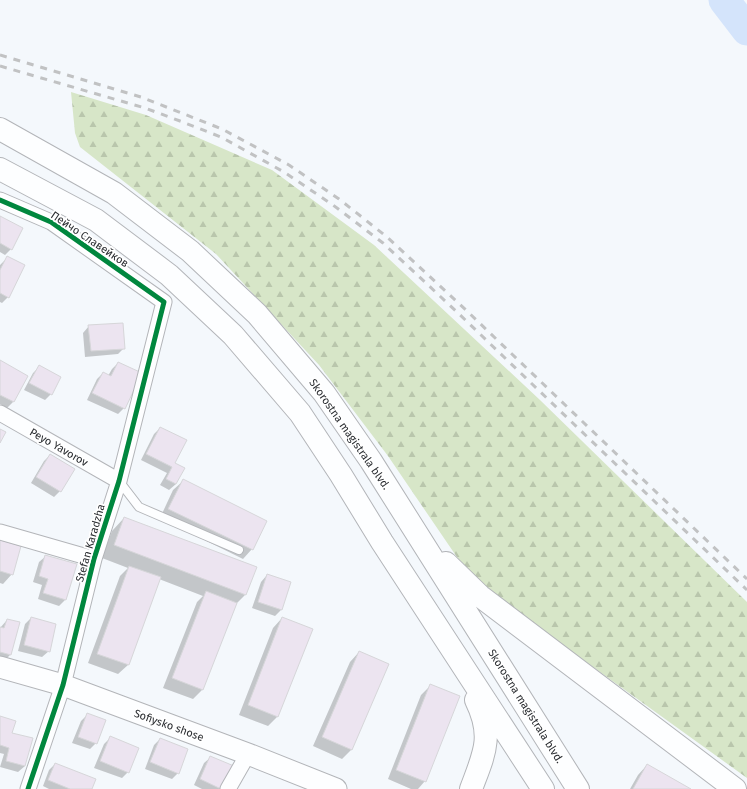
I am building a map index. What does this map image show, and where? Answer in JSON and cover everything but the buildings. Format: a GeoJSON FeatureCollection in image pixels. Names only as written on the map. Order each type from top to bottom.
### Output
{"type":"FeatureCollection","features":[{"type":"Feature","properties":{"kind":"highway","name":"Skorostna magistrala blvd."},"geometry":{"type":"LineString","coordinates":[[0,129],[114,193],[190,251],[257,314],[324,393],[371,461],[420,536],[578,789]]}},
{"type":"Feature","properties":{"kind":"highway"},"geometry":{"type":"LineString","coordinates":[[0,169],[96,220],[169,275],[233,335],[300,413],[543,789]]}},
{"type":"Feature","properties":{"kind":"highway"},"geometry":{"type":"LineString","coordinates":[[420,536],[480,596],[735,789]]}},
{"type":"Feature","properties":{"kind":"highway"},"geometry":{"type":"LineString","coordinates":[[449,643],[482,713],[485,725],[485,747],[471,789]]}},
{"type":"Feature","properties":{"kind":"main road","name":"Sofiysko shose"},"geometry":{"type":"LineString","coordinates":[[0,667],[63,685],[248,754],[336,789]]}},
{"type":"Feature","properties":{"kind":"street","name":"Пейчо Славейков"},"geometry":{"type":"LineString","coordinates":[[0,200],[51,222],[164,302]]}},
{"type":"Feature","properties":{"kind":"street","name":"Stefan Karadzha"},"geometry":{"type":"LineString","coordinates":[[28,789],[63,685],[94,559],[119,481],[164,302]]}},
{"type":"Feature","properties":{"kind":"street","name":"Peyo Yavorov"},"geometry":{"type":"LineString","coordinates":[[0,413],[119,481]]}},
{"type":"Feature","properties":{"kind":"street"},"geometry":{"type":"LineString","coordinates":[[0,532],[94,559]]}},
{"type":"Feature","properties":{"kind":"street"},"geometry":{"type":"LineString","coordinates":[[228,789],[248,754]]}},
{"type":"Feature","properties":{"kind":"lane"},"geometry":{"type":"LineString","coordinates":[[119,481],[139,507],[239,550]]}},
{"type":"Feature","properties":{"kind":"green space"},"geometry":{"type":"Polygon","coordinates":[[[71,92],[146,115],[272,170],[374,245],[540,400],[747,602],[747,778],[496,597],[463,566],[388,456],[319,365],[216,254],[80,147],[75,133],[71,92]]]}},
{"type":"Feature","properties":{"kind":"waterway"},"geometry":{"type":"LineString","coordinates":[[724,0],[747,30]]}},
{"type":"Feature","properties":{"kind":"railway"},"geometry":{"type":"LineString","coordinates":[[0,55],[141,97],[222,129],[289,165],[339,199],[387,237],[468,312],[747,579]]}},
{"type":"Feature","properties":{"kind":"railway"},"geometry":{"type":"LineString","coordinates":[[0,66],[145,108],[221,137],[284,172],[333,205],[383,243],[747,590]]}},
{"type":"Feature","properties":{"kind":"cycle path"},"geometry":{"type":"LineString","coordinates":[[0,200],[51,222],[164,302],[119,481],[94,559],[63,685],[28,789]]}}]}
